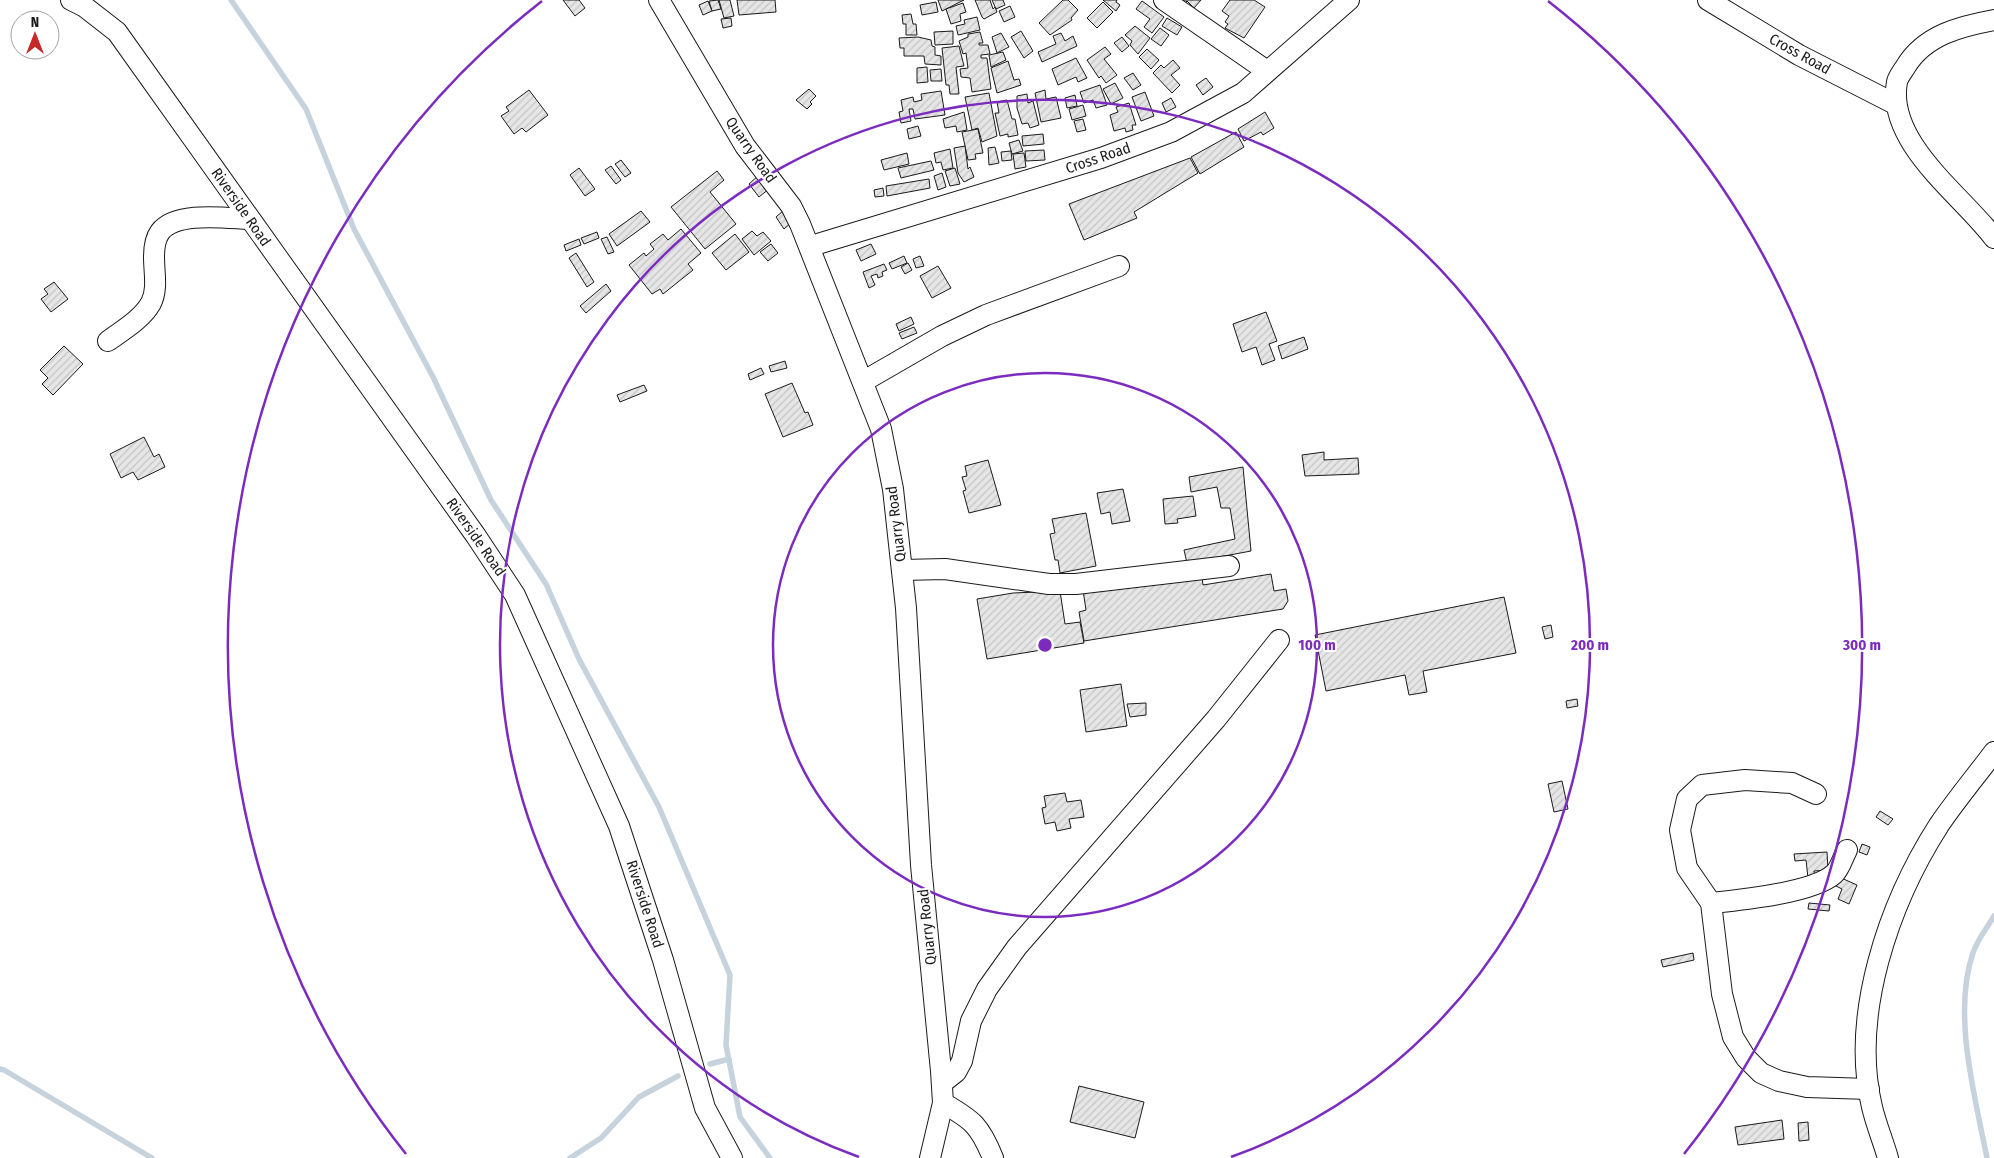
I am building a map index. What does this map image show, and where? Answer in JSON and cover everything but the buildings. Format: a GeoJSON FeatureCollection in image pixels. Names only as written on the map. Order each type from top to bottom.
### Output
{"type":"FeatureCollection","features":[{"type":"Feature","properties":{"kind":"street","name":"Riverside Road"},"geometry":{"type":"LineString","coordinates":[[71,0],[117,32],[248,219],[471,528],[515,594],[619,826],[664,960],[705,1108],[732,1158]]}},
{"type":"Feature","properties":{"kind":"street","name":"Quarry Road"},"geometry":{"type":"LineString","coordinates":[[659,0],[745,146],[791,206],[811,246],[881,428],[893,489],[902,570],[921,865],[943,1093]]}},
{"type":"Feature","properties":{"kind":"street"},"geometry":{"type":"LineString","coordinates":[[1164,0],[1267,71]]}},
{"type":"Feature","properties":{"kind":"street","name":"Cross Road"},"geometry":{"type":"LineString","coordinates":[[811,246],[1101,158],[1171,132],[1243,93],[1349,0]]}},
{"type":"Feature","properties":{"kind":"street","name":"Cross Road"},"geometry":{"type":"LineString","coordinates":[[1708,0],[1799,55],[1895,104]]}},
{"type":"Feature","properties":{"kind":"street"},"geometry":{"type":"LineString","coordinates":[[1994,20],[1968,24],[1934,37],[1910,59],[1897,80],[1895,104],[1904,129],[1916,150],[1979,218],[1994,238]]}},
{"type":"Feature","properties":{"kind":"street"},"geometry":{"type":"LineString","coordinates":[[108,341],[140,318],[151,303],[155,288],[155,243],[160,231],[172,223],[191,218],[248,219]]}},
{"type":"Feature","properties":{"kind":"street"},"geometry":{"type":"LineString","coordinates":[[864,381],[942,336],[986,315],[1119,266]]}},
{"type":"Feature","properties":{"kind":"street"},"geometry":{"type":"LineString","coordinates":[[902,570],[945,569],[1049,584],[1076,584],[1229,566]]}},
{"type":"Feature","properties":{"kind":"street"},"geometry":{"type":"LineString","coordinates":[[930,1158],[943,1093],[962,1061],[971,1021],[987,989],[1017,947],[1216,719],[1280,640]]}},
{"type":"Feature","properties":{"kind":"street"},"geometry":{"type":"LineString","coordinates":[[1888,1158],[1872,1107],[1866,1060],[1869,1007],[1880,956],[1902,895],[1939,825],[1994,752]]}},
{"type":"Feature","properties":{"kind":"street"},"geometry":{"type":"LineString","coordinates":[[1816,794],[1792,783],[1745,780],[1702,785],[1687,799],[1680,830],[1687,868],[1711,903],[1722,994],[1733,1037],[1746,1058],[1761,1073],[1779,1081],[1807,1087],[1869,1089]]}},
{"type":"Feature","properties":{"kind":"street"},"geometry":{"type":"LineString","coordinates":[[1711,903],[1755,898],[1815,885],[1835,874],[1847,850]]}},
{"type":"Feature","properties":{"kind":"street"},"geometry":{"type":"LineString","coordinates":[[943,1093],[965,1116],[979,1127],[992,1158]]}},
{"type":"Feature","properties":{"kind":"waterway"},"geometry":{"type":"LineString","coordinates":[[231,0],[306,109],[354,229],[433,377],[491,500],[546,584],[579,659],[659,807],[730,975],[726,1045],[740,1117],[770,1158]]}},
{"type":"Feature","properties":{"kind":"waterway"},"geometry":{"type":"LineString","coordinates":[[1987,1158],[1968,1055],[1965,1002],[1967,977],[1973,953],[1994,916]]}},
{"type":"Feature","properties":{"kind":"waterway"},"geometry":{"type":"LineString","coordinates":[[710,1064],[729,1059]]}},
{"type":"Feature","properties":{"kind":"waterway"},"geometry":{"type":"LineString","coordinates":[[0,1069],[152,1158]]}},
{"type":"Feature","properties":{"kind":"waterway"},"geometry":{"type":"LineString","coordinates":[[570,1158],[601,1138],[639,1097],[678,1076]]}}]}
